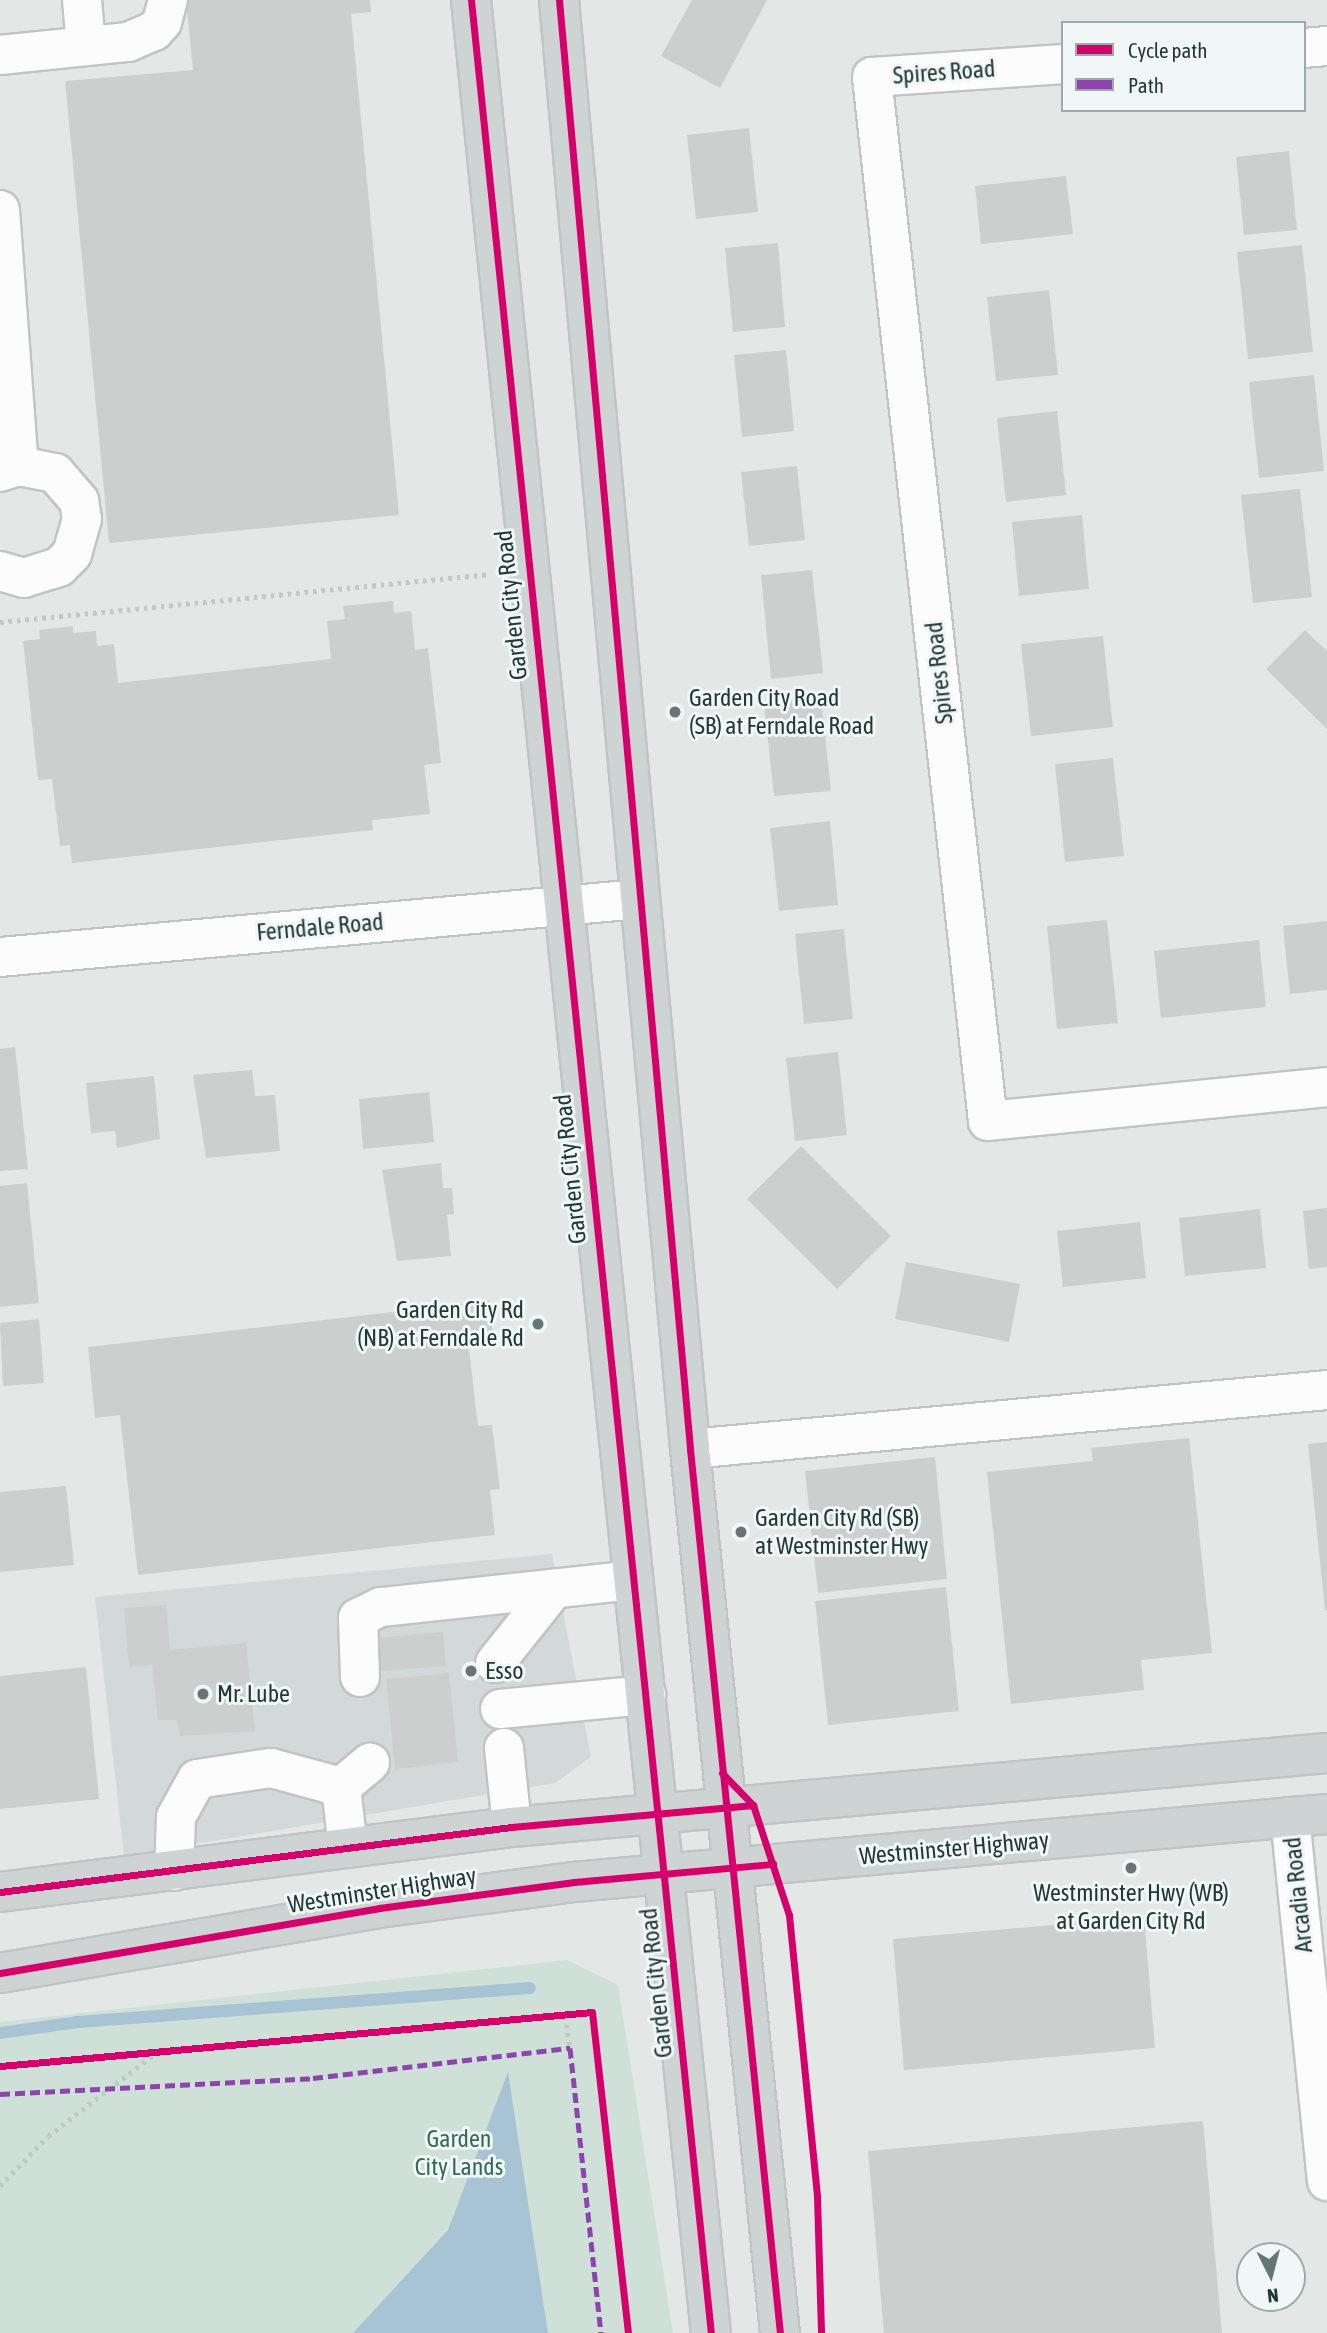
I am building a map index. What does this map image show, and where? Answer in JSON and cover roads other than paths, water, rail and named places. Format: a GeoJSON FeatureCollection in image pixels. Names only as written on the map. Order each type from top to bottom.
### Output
{"type":"FeatureCollection","features":[{"type":"Feature","properties":{"kind":"main road","name":"Garden City Road"},"geometry":{"type":"LineString","coordinates":[[471,0],[526,573],[634,1580],[711,2333]]}},
{"type":"Feature","properties":{"kind":"main road"},"geometry":{"type":"LineString","coordinates":[[559,0],[690,1449],[724,1807],[780,2333]]}},
{"type":"Feature","properties":{"kind":"main road","name":"Westminster Highway"},"geometry":{"type":"LineString","coordinates":[[0,1892],[512,1827],[1327,1753]]}},
{"type":"Feature","properties":{"kind":"main road","name":"Westminster Highway"},"geometry":{"type":"LineString","coordinates":[[0,1973],[379,1908],[731,1868],[1309,1815]]}},
{"type":"Feature","properties":{"kind":"street"},"geometry":{"type":"LineString","coordinates":[[82,0],[86,46]]}},
{"type":"Feature","properties":{"kind":"street"},"geometry":{"type":"LineString","coordinates":[[0,55],[128,42],[154,31],[162,22],[168,0]]}},
{"type":"Feature","properties":{"kind":"street"},"geometry":{"type":"LineString","coordinates":[[1306,48],[1327,46]]}},
{"type":"Feature","properties":{"kind":"street","name":"Spires Road"},"geometry":{"type":"LineString","coordinates":[[1061,64],[872,77],[988,1121],[1327,1087]]}},
{"type":"Feature","properties":{"kind":"street"},"geometry":{"type":"LineString","coordinates":[[0,210],[9,469],[46,470],[69,485],[79,501],[80,538],[72,554],[43,575],[24,578],[0,571]]}},
{"type":"Feature","properties":{"kind":"street","name":"Ferndale Road"},"geometry":{"type":"LineString","coordinates":[[0,957],[639,899]]}},
{"type":"Feature","properties":{"kind":"street"},"geometry":{"type":"LineString","coordinates":[[690,1449],[1327,1390]]}},
{"type":"Feature","properties":{"kind":"street"},"geometry":{"type":"LineString","coordinates":[[360,1677],[358,1618],[381,1607],[634,1580]]}},
{"type":"Feature","properties":{"kind":"street"},"geometry":{"type":"LineString","coordinates":[[495,1663],[554,1589]]}},
{"type":"Feature","properties":{"kind":"street"},"geometry":{"type":"LineString","coordinates":[[500,1709],[646,1695]]}},
{"type":"Feature","properties":{"kind":"street"},"geometry":{"type":"LineString","coordinates":[[504,1748],[512,1827]]}},
{"type":"Feature","properties":{"kind":"street"},"geometry":{"type":"LineString","coordinates":[[341,1787],[370,1763]]}},
{"type":"Feature","properties":{"kind":"street"},"geometry":{"type":"LineString","coordinates":[[174,1871],[176,1817],[197,1779],[271,1768],[341,1787]]}},
{"type":"Feature","properties":{"kind":"street"},"geometry":{"type":"LineString","coordinates":[[341,1787],[348,1849]]}},
{"type":"Feature","properties":{"kind":"street","name":"Arcadia Road"},"geometry":{"type":"LineString","coordinates":[[1309,1815],[1327,2181]]}},
{"type":"Feature","properties":{"kind":"water"},"geometry":{"type":"Polygon","coordinates":[[[508,2072],[548,2333],[353,2333],[448,2230],[508,2072]]]}},
{"type":"Feature","properties":{"kind":"waterway"},"geometry":{"type":"LineString","coordinates":[[0,2033],[78,2022],[530,1988]]}},
{"type":"Feature","properties":{"kind":"place","name":"Garden City Road (SB) at Ferndale Road"},"geometry":{"type":"Point","coordinates":[675,712]}},
{"type":"Feature","properties":{"kind":"place","name":"Garden City Rd (NB) at Ferndale Rd"},"geometry":{"type":"Point","coordinates":[538,1324]}},
{"type":"Feature","properties":{"kind":"place","name":"Garden City Rd (SB) at Westminster Hwy"},"geometry":{"type":"Point","coordinates":[741,1532]}},
{"type":"Feature","properties":{"kind":"place","name":"Esso"},"geometry":{"type":"Point","coordinates":[471,1671]}},
{"type":"Feature","properties":{"kind":"place","name":"Mr. Lube"},"geometry":{"type":"Point","coordinates":[203,1694]}},
{"type":"Feature","properties":{"kind":"place","name":"Westminster Hwy (WB) at Garden City Rd"},"geometry":{"type":"Point","coordinates":[1131,1868]}},
{"type":"Feature","properties":{"kind":"park label","name":"Garden City Lands"},"geometry":{"type":"Point","coordinates":[459,2153]}}]}
